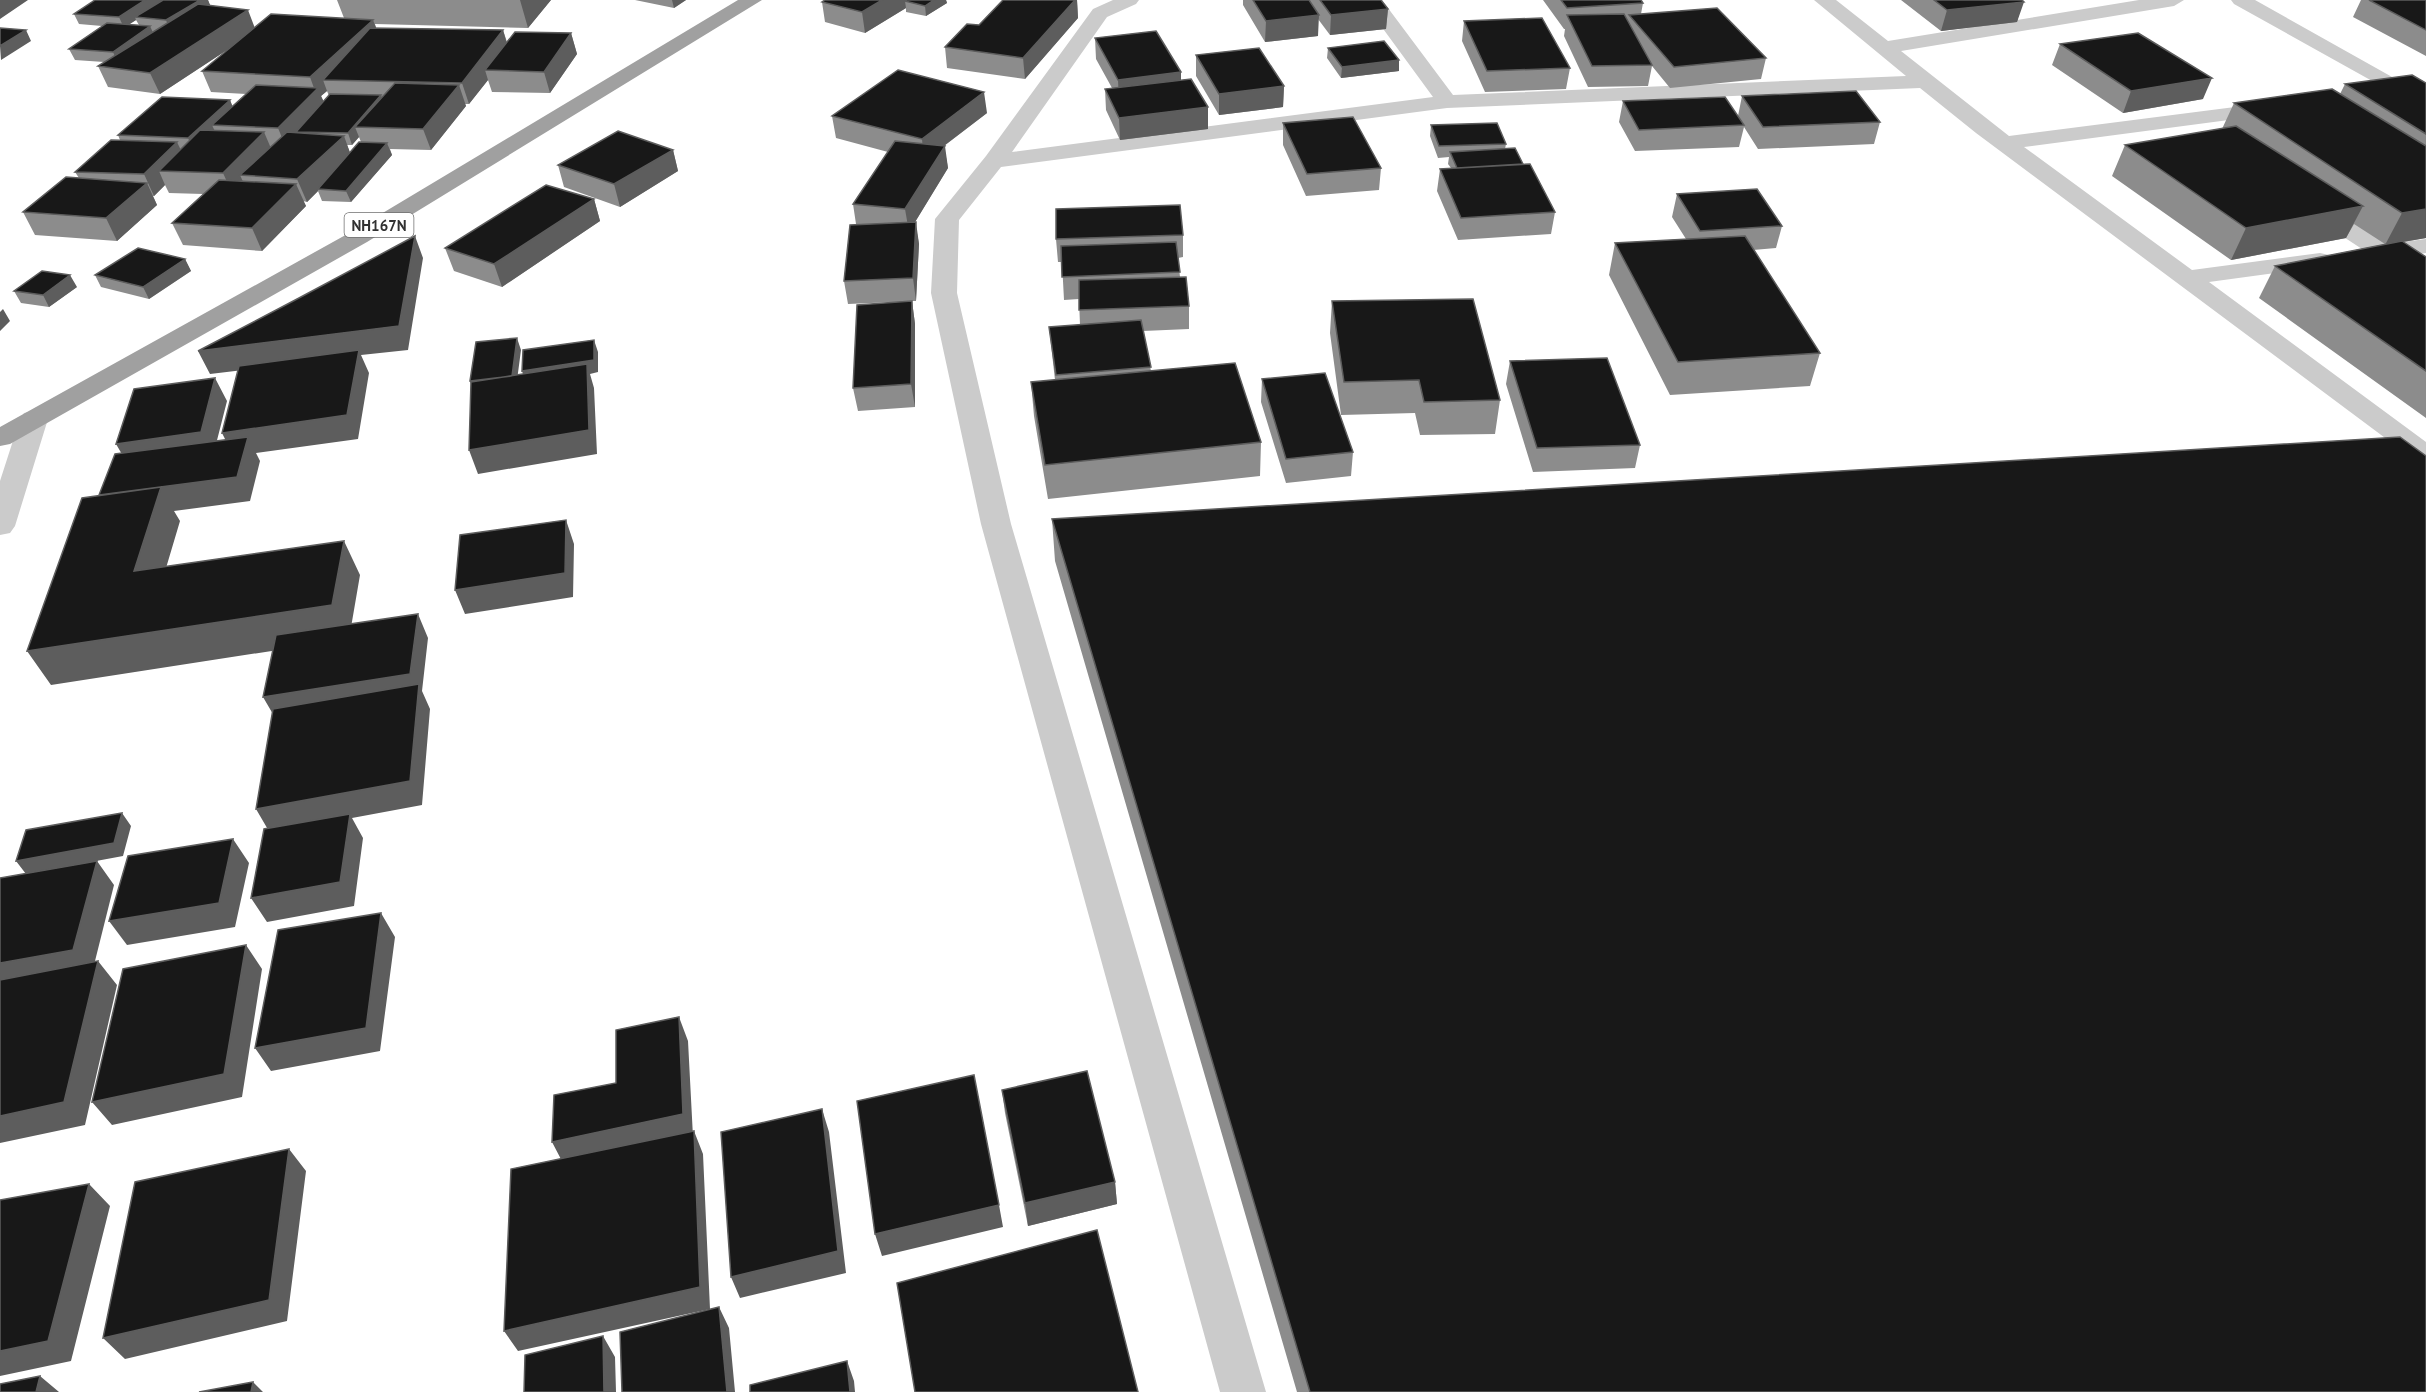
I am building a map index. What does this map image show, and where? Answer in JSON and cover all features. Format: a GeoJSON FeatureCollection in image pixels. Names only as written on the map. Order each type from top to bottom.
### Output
{"type":"FeatureCollection","features":[{"type":"Feature","properties":{"kind":"highway","name":"NH167N"},"geometry":{"type":"LineString","coordinates":[[0,438],[358,237],[752,0]]}},
{"type":"Feature","properties":{"kind":"street"},"geometry":{"type":"LineString","coordinates":[[1372,0],[1448,102]]}},
{"type":"Feature","properties":{"kind":"street"},"geometry":{"type":"LineString","coordinates":[[1824,0],[2005,144],[2426,455]]}},
{"type":"Feature","properties":{"kind":"street"},"geometry":{"type":"LineString","coordinates":[[1884,48],[2174,0]]}},
{"type":"Feature","properties":{"kind":"street"},"geometry":{"type":"LineString","coordinates":[[2241,0],[2426,105]]}},
{"type":"Feature","properties":{"kind":"street"},"geometry":{"type":"LineString","coordinates":[[1102,7],[994,161],[947,219],[944,293],[996,524],[1243,1392]]}},
{"type":"Feature","properties":{"kind":"street"},"geometry":{"type":"LineString","coordinates":[[994,161],[1448,102],[1925,81]]}},
{"type":"Feature","properties":{"kind":"street"},"geometry":{"type":"LineString","coordinates":[[2368,96],[2426,88]]}},
{"type":"Feature","properties":{"kind":"street"},"geometry":{"type":"LineString","coordinates":[[2005,144],[2299,105]]}},
{"type":"Feature","properties":{"kind":"street"},"geometry":{"type":"LineString","coordinates":[[2184,120],[2214,139]]}},
{"type":"Feature","properties":{"kind":"street"},"geometry":{"type":"LineString","coordinates":[[2292,192],[2426,280]]}},
{"type":"Feature","properties":{"kind":"street"},"geometry":{"type":"LineString","coordinates":[[2186,278],[2426,246]]}},
{"type":"Feature","properties":{"kind":"street"},"geometry":{"type":"LineString","coordinates":[[0,526],[34,419]]}},
{"type":"Feature","properties":{"kind":"building"},"geometry":{"type":"Polygon","coordinates":[[[95,0],[145,0],[119,17],[74,14],[95,0]]]}},
{"type":"Feature","properties":{"kind":"building"},"geometry":{"type":"Polygon","coordinates":[[[163,0],[200,0],[166,20],[135,17],[163,0]]]}},
{"type":"Feature","properties":{"kind":"building"},"geometry":{"type":"Polygon","coordinates":[[[825,0],[882,0],[862,12],[822,2],[825,0]]]}},
{"type":"Feature","properties":{"kind":"building"},"geometry":{"type":"Polygon","coordinates":[[[934,0],[925,6],[905,1],[934,0]]]}},
{"type":"Feature","properties":{"kind":"building"},"geometry":{"type":"Polygon","coordinates":[[[1003,0],[1075,0],[1023,58],[945,47],[967,24],[979,25],[1003,0]]]}},
{"type":"Feature","properties":{"kind":"building"},"geometry":{"type":"Polygon","coordinates":[[[1253,0],[1309,0],[1319,15],[1266,21],[1253,0]]]}},
{"type":"Feature","properties":{"kind":"building"},"geometry":{"type":"Polygon","coordinates":[[[1320,0],[1381,0],[1388,9],[1331,15],[1320,0]]]}},
{"type":"Feature","properties":{"kind":"building"},"geometry":{"type":"Polygon","coordinates":[[[1561,0],[1641,0],[1643,3],[1567,8],[1561,0]]]}},
{"type":"Feature","properties":{"kind":"building"},"geometry":{"type":"Polygon","coordinates":[[[1934,0],[2022,0],[2024,2],[1947,10],[1934,0]]]}},
{"type":"Feature","properties":{"kind":"building"},"geometry":{"type":"Polygon","coordinates":[[[2369,0],[2426,0],[2426,30],[2369,0]]]}},
{"type":"Feature","properties":{"kind":"building"},"geometry":{"type":"Polygon","coordinates":[[[198,4],[248,10],[150,73],[98,66],[198,4]]]}},
{"type":"Feature","properties":{"kind":"building"},"geometry":{"type":"Polygon","coordinates":[[[1717,8],[1766,58],[1674,67],[1629,15],[1717,8]]]}},
{"type":"Feature","properties":{"kind":"building"},"geometry":{"type":"Polygon","coordinates":[[[271,14],[373,20],[310,77],[202,71],[271,14]]]}},
{"type":"Feature","properties":{"kind":"building"},"geometry":{"type":"Polygon","coordinates":[[[1624,14],[1652,65],[1592,66],[1567,15],[1624,14]]]}},
{"type":"Feature","properties":{"kind":"building"},"geometry":{"type":"Polygon","coordinates":[[[1542,18],[1570,68],[1487,71],[1464,21],[1542,18]]]}},
{"type":"Feature","properties":{"kind":"building"},"geometry":{"type":"Polygon","coordinates":[[[107,23],[150,26],[113,52],[69,49],[107,23]]]}},
{"type":"Feature","properties":{"kind":"building"},"geometry":{"type":"Polygon","coordinates":[[[0,28],[26,30],[0,46],[0,28]]]}},
{"type":"Feature","properties":{"kind":"building"},"geometry":{"type":"Polygon","coordinates":[[[370,28],[503,30],[462,83],[323,80],[370,28]]]}},
{"type":"Feature","properties":{"kind":"building"},"geometry":{"type":"Polygon","coordinates":[[[1156,31],[1181,72],[1118,80],[1095,38],[1156,31]]]}},
{"type":"Feature","properties":{"kind":"building"},"geometry":{"type":"Polygon","coordinates":[[[515,32],[571,33],[544,72],[485,70],[515,32]]]}},
{"type":"Feature","properties":{"kind":"building"},"geometry":{"type":"Polygon","coordinates":[[[2138,33],[2212,78],[2131,91],[2060,44],[2138,33]]]}},
{"type":"Feature","properties":{"kind":"building"},"geometry":{"type":"Polygon","coordinates":[[[1384,41],[1399,60],[1342,67],[1328,48],[1384,41]]]}},
{"type":"Feature","properties":{"kind":"building"},"geometry":{"type":"Polygon","coordinates":[[[1259,48],[1284,86],[1219,94],[1196,55],[1259,48]]]}},
{"type":"Feature","properties":{"kind":"building"},"geometry":{"type":"Polygon","coordinates":[[[898,70],[984,92],[922,139],[832,116],[898,70]]]}},
{"type":"Feature","properties":{"kind":"building"},"geometry":{"type":"Polygon","coordinates":[[[2412,75],[2426,83],[2426,134],[2345,84],[2412,75]]]}},
{"type":"Feature","properties":{"kind":"building"},"geometry":{"type":"Polygon","coordinates":[[[1191,79],[1208,107],[1119,118],[1105,89],[1191,79]]]}},
{"type":"Feature","properties":{"kind":"building"},"geometry":{"type":"Polygon","coordinates":[[[395,83],[459,85],[423,129],[355,127],[395,83]]]}},
{"type":"Feature","properties":{"kind":"building"},"geometry":{"type":"Polygon","coordinates":[[[256,85],[318,88],[278,128],[212,125],[256,85]]]}},
{"type":"Feature","properties":{"kind":"building"},"geometry":{"type":"Polygon","coordinates":[[[2332,89],[2426,146],[2426,209],[2402,213],[2234,103],[2332,89]]]}},
{"type":"Feature","properties":{"kind":"building"},"geometry":{"type":"Polygon","coordinates":[[[1856,91],[1880,122],[1763,127],[1742,96],[1856,91]]]}},
{"type":"Feature","properties":{"kind":"building"},"geometry":{"type":"Polygon","coordinates":[[[330,94],[381,95],[348,133],[296,132],[330,94]]]}},
{"type":"Feature","properties":{"kind":"building"},"geometry":{"type":"Polygon","coordinates":[[[162,97],[230,100],[188,138],[118,135],[162,97]]]}},
{"type":"Feature","properties":{"kind":"building"},"geometry":{"type":"Polygon","coordinates":[[[1725,97],[1744,125],[1639,130],[1623,101],[1725,97]]]}},
{"type":"Feature","properties":{"kind":"building"},"geometry":{"type":"Polygon","coordinates":[[[1353,117],[1381,168],[1307,174],[1283,123],[1353,117]]]}},
{"type":"Feature","properties":{"kind":"building"},"geometry":{"type":"Polygon","coordinates":[[[1497,123],[1506,144],[1439,146],[1431,125],[1497,123]]]}},
{"type":"Feature","properties":{"kind":"building"},"geometry":{"type":"Polygon","coordinates":[[[2236,126],[2363,206],[2246,228],[2125,145],[2236,126]]]}},
{"type":"Feature","properties":{"kind":"building"},"geometry":{"type":"Polygon","coordinates":[[[200,130],[264,132],[223,173],[159,171],[200,130]]]}},
{"type":"Feature","properties":{"kind":"building"},"geometry":{"type":"Polygon","coordinates":[[[618,131],[673,150],[614,184],[558,165],[618,131]]]}},
{"type":"Feature","properties":{"kind":"building"},"geometry":{"type":"Polygon","coordinates":[[[287,132],[344,136],[297,179],[240,175],[287,132]]]}},
{"type":"Feature","properties":{"kind":"building"},"geometry":{"type":"Polygon","coordinates":[[[111,140],[177,142],[144,174],[75,172],[111,140]]]}},
{"type":"Feature","properties":{"kind":"building"},"geometry":{"type":"Polygon","coordinates":[[[895,141],[945,146],[905,209],[853,204],[895,141]]]}},
{"type":"Feature","properties":{"kind":"building"},"geometry":{"type":"Polygon","coordinates":[[[359,142],[387,143],[346,191],[318,189],[359,142]]]}},
{"type":"Feature","properties":{"kind":"building"},"geometry":{"type":"Polygon","coordinates":[[[1515,148],[1523,164],[1457,168],[1450,152],[1515,148]]]}},
{"type":"Feature","properties":{"kind":"building"},"geometry":{"type":"Polygon","coordinates":[[[1530,164],[1555,212],[1461,218],[1440,169],[1530,164]]]}},
{"type":"Feature","properties":{"kind":"building"},"geometry":{"type":"Polygon","coordinates":[[[66,177],[147,183],[106,218],[23,212],[66,177]]]}},
{"type":"Feature","properties":{"kind":"building"},"geometry":{"type":"Polygon","coordinates":[[[219,180],[296,184],[252,228],[172,223],[219,180]]]}},
{"type":"Feature","properties":{"kind":"building"},"geometry":{"type":"Polygon","coordinates":[[[546,185],[594,199],[494,264],[445,248],[546,185]]]}},
{"type":"Feature","properties":{"kind":"building"},"geometry":{"type":"Polygon","coordinates":[[[1757,189],[1782,226],[1700,231],[1677,194],[1757,189]]]}},
{"type":"Feature","properties":{"kind":"building"},"geometry":{"type":"Polygon","coordinates":[[[1180,205],[1183,235],[1056,239],[1056,209],[1180,205]]]}},
{"type":"Feature","properties":{"kind":"building"},"geometry":{"type":"Polygon","coordinates":[[[916,222],[913,278],[844,281],[850,225],[916,222]]]}},
{"type":"Feature","properties":{"kind":"building"},"geometry":{"type":"Polygon","coordinates":[[[415,236],[399,326],[198,351],[299,298],[415,236]]]}},
{"type":"Feature","properties":{"kind":"building"},"geometry":{"type":"Polygon","coordinates":[[[1745,236],[1820,353],[1678,362],[1615,243],[1745,236]]]}},
{"type":"Feature","properties":{"kind":"building"},"geometry":{"type":"Polygon","coordinates":[[[2402,241],[2426,257],[2426,371],[2275,266],[2402,241]]]}},
{"type":"Feature","properties":{"kind":"building"},"geometry":{"type":"Polygon","coordinates":[[[1176,242],[1180,272],[1062,277],[1061,246],[1176,242]]]}},
{"type":"Feature","properties":{"kind":"building"},"geometry":{"type":"Polygon","coordinates":[[[138,248],[185,259],[143,287],[95,275],[138,248]]]}},
{"type":"Feature","properties":{"kind":"building"},"geometry":{"type":"Polygon","coordinates":[[[42,271],[70,275],[43,295],[14,291],[42,271]]]}},
{"type":"Feature","properties":{"kind":"building"},"geometry":{"type":"Polygon","coordinates":[[[1186,277],[1189,306],[1079,310],[1079,280],[1186,277]]]}},
{"type":"Feature","properties":{"kind":"building"},"geometry":{"type":"Polygon","coordinates":[[[1473,299],[1500,400],[1424,402],[1419,380],[1344,382],[1332,301],[1473,299]]]}},
{"type":"Feature","properties":{"kind":"building"},"geometry":{"type":"Polygon","coordinates":[[[912,301],[911,384],[853,388],[857,305],[912,301]]]}},
{"type":"Feature","properties":{"kind":"building"},"geometry":{"type":"Polygon","coordinates":[[[1141,320],[1151,367],[1056,375],[1049,327],[1141,320]]]}},
{"type":"Feature","properties":{"kind":"building"},"geometry":{"type":"Polygon","coordinates":[[[517,338],[512,376],[470,381],[476,342],[517,338]]]}},
{"type":"Feature","properties":{"kind":"building"},"geometry":{"type":"Polygon","coordinates":[[[594,340],[594,360],[522,371],[523,350],[594,340]]]}},
{"type":"Feature","properties":{"kind":"building"},"geometry":{"type":"Polygon","coordinates":[[[359,350],[347,415],[222,433],[239,366],[359,350]]]}},
{"type":"Feature","properties":{"kind":"building"},"geometry":{"type":"Polygon","coordinates":[[[1607,358],[1640,445],[1537,448],[1510,361],[1607,358]]]}},
{"type":"Feature","properties":{"kind":"building"},"geometry":{"type":"Polygon","coordinates":[[[1235,363],[1261,442],[1045,465],[1031,382],[1235,363]]]}},
{"type":"Feature","properties":{"kind":"building"},"geometry":{"type":"Polygon","coordinates":[[[587,364],[589,430],[469,450],[471,382],[587,364]]]}},
{"type":"Feature","properties":{"kind":"building"},"geometry":{"type":"Polygon","coordinates":[[[1325,373],[1353,452],[1286,459],[1262,379],[1325,373]]]}},
{"type":"Feature","properties":{"kind":"building"},"geometry":{"type":"Polygon","coordinates":[[[215,378],[201,432],[116,444],[134,389],[215,378]]]}},
{"type":"Feature","properties":{"kind":"building"},"geometry":{"type":"Polygon","coordinates":[[[248,437],[237,477],[99,495],[115,454],[248,437]]]}},
{"type":"Feature","properties":{"kind":"building"},"geometry":{"type":"Polygon","coordinates":[[[2400,437],[2426,456],[2426,1392],[1310,1392],[1052,519],[2400,437]]]}},
{"type":"Feature","properties":{"kind":"building"},"geometry":{"type":"Polygon","coordinates":[[[161,487],[134,571],[344,541],[332,605],[27,651],[82,498],[161,487]]]}},
{"type":"Feature","properties":{"kind":"building"},"geometry":{"type":"Polygon","coordinates":[[[566,520],[565,573],[455,590],[460,535],[566,520]]]}},
{"type":"Feature","properties":{"kind":"building"},"geometry":{"type":"Polygon","coordinates":[[[418,614],[410,674],[263,697],[276,635],[418,614]]]}},
{"type":"Feature","properties":{"kind":"building"},"geometry":{"type":"Polygon","coordinates":[[[419,684],[410,781],[256,809],[273,709],[419,684]]]}},
{"type":"Feature","properties":{"kind":"building"},"geometry":{"type":"Polygon","coordinates":[[[122,813],[114,843],[16,861],[26,830],[122,813]]]}},
{"type":"Feature","properties":{"kind":"building"},"geometry":{"type":"Polygon","coordinates":[[[350,814],[340,882],[251,898],[264,829],[350,814]]]}},
{"type":"Feature","properties":{"kind":"building"},"geometry":{"type":"Polygon","coordinates":[[[233,839],[219,903],[109,921],[128,856],[233,839]]]}},
{"type":"Feature","properties":{"kind":"building"},"geometry":{"type":"Polygon","coordinates":[[[97,861],[73,950],[0,963],[0,878],[97,861]]]}},
{"type":"Feature","properties":{"kind":"building"},"geometry":{"type":"Polygon","coordinates":[[[381,913],[366,1028],[255,1048],[278,930],[381,913]]]}},
{"type":"Feature","properties":{"kind":"building"},"geometry":{"type":"Polygon","coordinates":[[[246,945],[224,1074],[92,1102],[123,969],[246,945]]]}},
{"type":"Feature","properties":{"kind":"building"},"geometry":{"type":"Polygon","coordinates":[[[98,961],[64,1102],[0,1116],[0,980],[98,961]]]}},
{"type":"Feature","properties":{"kind":"building"},"geometry":{"type":"Polygon","coordinates":[[[679,1017],[683,1114],[552,1142],[554,1095],[616,1083],[616,1030],[679,1017]]]}},
{"type":"Feature","properties":{"kind":"building"},"geometry":{"type":"Polygon","coordinates":[[[1087,1071],[1115,1182],[1025,1203],[1002,1090],[1087,1071]]]}},
{"type":"Feature","properties":{"kind":"building"},"geometry":{"type":"Polygon","coordinates":[[[974,1075],[999,1205],[875,1234],[857,1101],[974,1075]]]}},
{"type":"Feature","properties":{"kind":"building"},"geometry":{"type":"Polygon","coordinates":[[[822,1109],[838,1251],[731,1277],[721,1132],[822,1109]]]}},
{"type":"Feature","properties":{"kind":"building"},"geometry":{"type":"Polygon","coordinates":[[[694,1131],[700,1287],[504,1331],[511,1169],[694,1131]]]}},
{"type":"Feature","properties":{"kind":"building"},"geometry":{"type":"Polygon","coordinates":[[[289,1149],[269,1300],[103,1338],[135,1182],[289,1149]]]}},
{"type":"Feature","properties":{"kind":"building"},"geometry":{"type":"Polygon","coordinates":[[[89,1184],[48,1341],[0,1351],[0,1200],[89,1184]]]}},
{"type":"Feature","properties":{"kind":"building"},"geometry":{"type":"Polygon","coordinates":[[[1097,1230],[1138,1392],[915,1392],[897,1283],[1097,1230]]]}},
{"type":"Feature","properties":{"kind":"building"},"geometry":{"type":"Polygon","coordinates":[[[719,1307],[727,1392],[622,1392],[620,1332],[719,1307]]]}},
{"type":"Feature","properties":{"kind":"building"},"geometry":{"type":"Polygon","coordinates":[[[603,1336],[604,1392],[524,1392],[525,1355],[603,1336]]]}},
{"type":"Feature","properties":{"kind":"building"},"geometry":{"type":"Polygon","coordinates":[[[847,1361],[850,1392],[750,1392],[750,1385],[847,1361]]]}},
{"type":"Feature","properties":{"kind":"building"},"geometry":{"type":"Polygon","coordinates":[[[40,1376],[36,1392],[0,1392],[0,1384],[40,1376]]]}},
{"type":"Feature","properties":{"kind":"building"},"geometry":{"type":"Polygon","coordinates":[[[253,1382],[251,1392],[199,1392],[253,1382]]]}}]}
